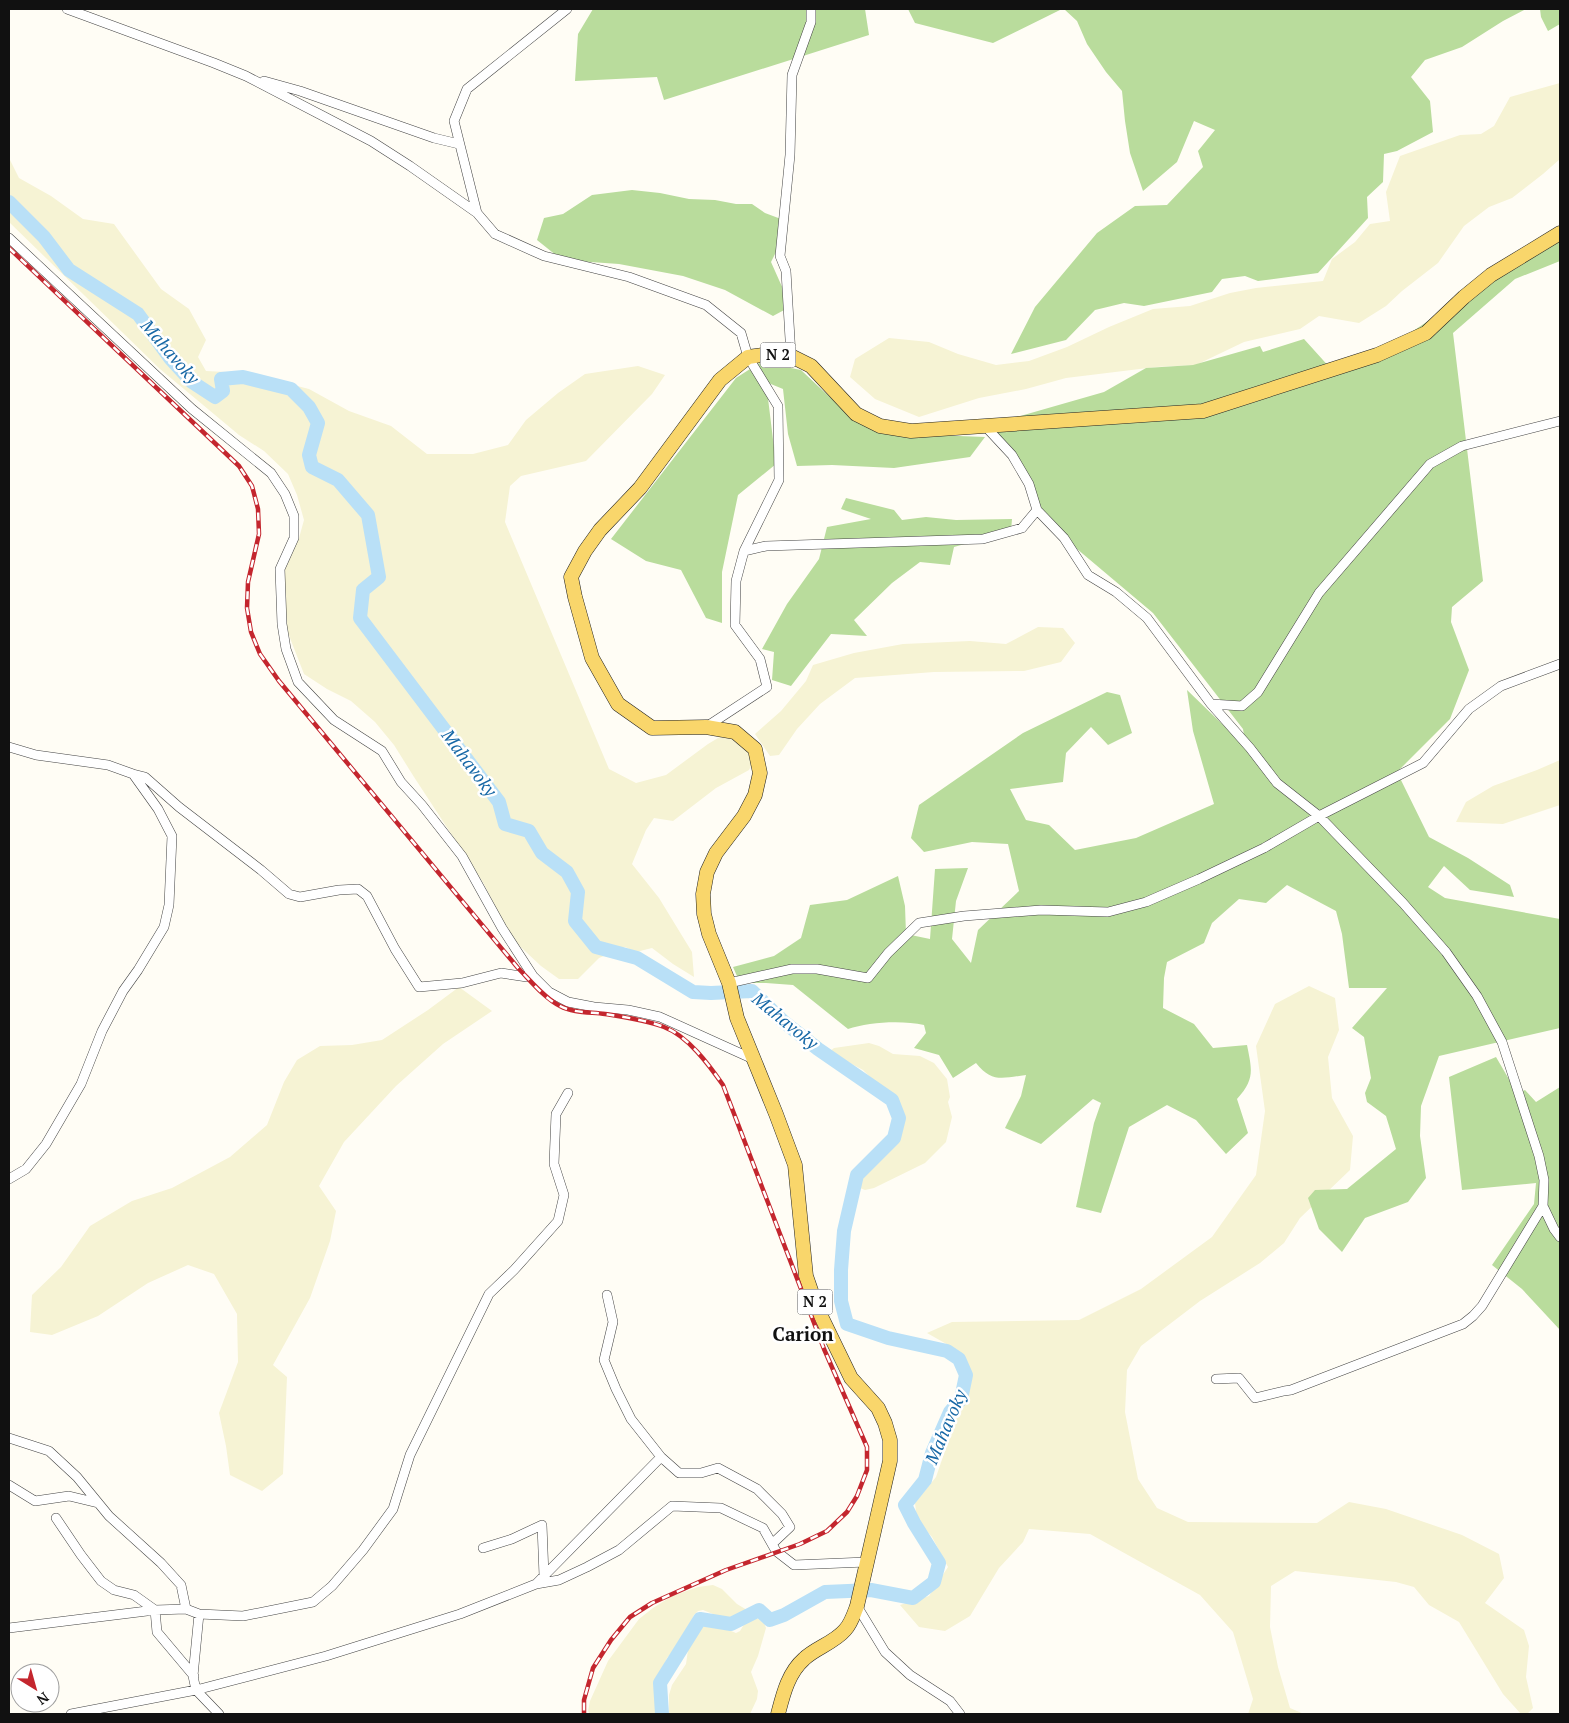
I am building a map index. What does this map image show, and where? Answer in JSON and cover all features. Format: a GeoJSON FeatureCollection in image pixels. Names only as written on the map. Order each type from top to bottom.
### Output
{"type":"FeatureCollection","features":[{"type":"Feature","properties":{"kind":"main road","name":"N 2"},"geometry":{"type":"LineString","coordinates":[[778,1714],[784,1690],[794,1670],[804,1658],[845,1631],[856,1606],[890,1462],[890,1440],[878,1408],[851,1378],[817,1308],[806,1276],[795,1165],[737,1018],[729,983],[709,934],[704,914],[703,894],[707,872],[716,853],[744,816],[756,795],[760,773],[755,749],[735,732],[706,726],[652,728],[618,704],[592,658],[571,577],[585,551],[600,530],[640,488],[720,380],[748,357],[770,354],[791,356],[811,366],[856,414],[880,426],[911,431],[1203,411],[1377,355],[1426,333],[1464,297],[1492,275],[1560,233]]}},
{"type":"Feature","properties":{"kind":"street"},"geometry":{"type":"LineString","coordinates":[[67,9],[246,76],[371,142],[410,166],[477,213],[495,234],[544,256],[629,277],[706,305],[741,332],[748,357],[778,406],[779,480],[744,551],[736,581],[735,625],[760,659],[767,687],[706,726]]}},
{"type":"Feature","properties":{"kind":"street"},"geometry":{"type":"LineString","coordinates":[[477,213],[454,121],[467,89],[567,9]]}},
{"type":"Feature","properties":{"kind":"street"},"geometry":{"type":"LineString","coordinates":[[791,356],[786,271],[780,256],[790,155],[792,75],[811,22],[811,9]]}},
{"type":"Feature","properties":{"kind":"street"},"geometry":{"type":"LineString","coordinates":[[246,76],[300,91],[434,138],[459,144]]}},
{"type":"Feature","properties":{"kind":"street"},"geometry":{"type":"LineString","coordinates":[[9,238],[192,409],[271,473],[285,494],[294,516],[294,538],[280,569],[282,624],[286,648],[298,682],[334,720],[382,751],[401,782],[422,805],[462,856],[502,928],[533,976],[549,992],[568,1002],[594,1007],[628,1010],[660,1017],[754,1059]]}},
{"type":"Feature","properties":{"kind":"street"},"geometry":{"type":"LineString","coordinates":[[1212,704],[1242,706],[1258,692],[1319,593],[1430,464],[1462,446],[1560,421]]}},
{"type":"Feature","properties":{"kind":"street"},"geometry":{"type":"LineString","coordinates":[[985,426],[1012,455],[1029,484],[1037,510],[1064,538],[1088,575],[1116,592],[1148,618],[1212,704],[1277,783],[1319,816],[1403,903],[1446,952],[1477,996],[1502,1042],[1539,1156],[1544,1180],[1543,1206],[1560,1237]]}},
{"type":"Feature","properties":{"kind":"street"},"geometry":{"type":"LineString","coordinates":[[744,551],[766,546],[983,539],[1022,528],[1037,510]]}},
{"type":"Feature","properties":{"kind":"street"},"geometry":{"type":"LineString","coordinates":[[729,983],[792,969],[817,969],[868,978],[888,953],[919,923],[964,916],[1041,910],[1108,912],[1146,902],[1264,848],[1319,816],[1423,763],[1469,709],[1501,686],[1560,664]]}},
{"type":"Feature","properties":{"kind":"street"},"geometry":{"type":"LineString","coordinates":[[9,747],[36,754],[108,765],[145,777],[179,807],[262,870],[289,894],[300,897],[339,890],[358,889],[367,896],[395,949],[419,987],[462,983],[501,973],[527,977],[533,976]]}},
{"type":"Feature","properties":{"kind":"street"},"geometry":{"type":"LineString","coordinates":[[9,1179],[26,1169],[46,1144],[81,1084],[102,1031],[123,991],[164,928],[169,905],[172,836],[158,809],[133,774]]}},
{"type":"Feature","properties":{"kind":"street"},"geometry":{"type":"LineString","coordinates":[[9,1628],[155,1610],[186,1609],[199,1614],[243,1616],[313,1602],[332,1586],[363,1550],[394,1509],[410,1455],[489,1294],[514,1270],[558,1221],[564,1195],[554,1164],[556,1114],[568,1092]]}},
{"type":"Feature","properties":{"kind":"street"},"geometry":{"type":"LineString","coordinates":[[1216,1379],[1239,1378],[1255,1398],[1284,1390],[1291,1390],[1462,1324],[1482,1306],[1543,1206]]}},
{"type":"Feature","properties":{"kind":"street"},"geometry":{"type":"LineString","coordinates":[[608,1296],[613,1322],[604,1360],[631,1419],[661,1457],[679,1473],[701,1473],[718,1468],[757,1489],[782,1514],[790,1527],[772,1544]]}},
{"type":"Feature","properties":{"kind":"street"},"geometry":{"type":"LineString","coordinates":[[9,1438],[49,1451],[77,1477],[108,1516],[161,1563],[181,1584],[186,1609]]}},
{"type":"Feature","properties":{"kind":"street"},"geometry":{"type":"LineString","coordinates":[[536,1584],[661,1457]]}},
{"type":"Feature","properties":{"kind":"street"},"geometry":{"type":"LineString","coordinates":[[9,1485],[35,1501],[69,1496],[98,1503]]}},
{"type":"Feature","properties":{"kind":"street"},"geometry":{"type":"LineString","coordinates":[[71,1714],[196,1690],[355,1647],[460,1614],[536,1584],[559,1580],[619,1550],[672,1506],[721,1508],[763,1528],[776,1551],[794,1565],[865,1568]]}},
{"type":"Feature","properties":{"kind":"street"},"geometry":{"type":"LineString","coordinates":[[56,1518],[101,1581],[114,1590],[134,1596],[155,1610]]}},
{"type":"Feature","properties":{"kind":"street"},"geometry":{"type":"LineString","coordinates":[[482,1548],[512,1539],[542,1525],[544,1576]]}},
{"type":"Feature","properties":{"kind":"street"},"geometry":{"type":"LineString","coordinates":[[856,1606],[885,1652],[910,1675],[950,1701],[960,1714]]}},
{"type":"Feature","properties":{"kind":"street"},"geometry":{"type":"LineString","coordinates":[[155,1610],[157,1632],[193,1676],[206,1686]]}},
{"type":"Feature","properties":{"kind":"street"},"geometry":{"type":"LineString","coordinates":[[199,1614],[193,1676],[196,1690],[219,1714]]}},
{"type":"Feature","properties":{"kind":"shaded area"},"geometry":{"type":"Polygon","coordinates":[[[1560,83],[1560,159],[1512,198],[1489,207],[1464,226],[1438,263],[1386,306],[1359,323],[1319,316],[1300,329],[1244,342],[1196,365],[1156,367],[1066,378],[1026,389],[979,398],[919,417],[875,399],[850,377],[855,359],[889,338],[929,342],[958,354],[996,365],[1029,361],[1067,347],[1153,309],[1190,306],[1230,293],[1256,288],[1323,281],[1332,259],[1355,242],[1370,224],[1390,221],[1386,192],[1400,156],[1460,135],[1481,134],[1494,126],[1510,97],[1560,83]]]}},
{"type":"Feature","properties":{"kind":"shaded area"},"geometry":{"type":"Polygon","coordinates":[[[9,158],[19,178],[51,196],[83,219],[114,224],[161,289],[189,309],[206,340],[198,357],[206,371],[246,373],[309,389],[349,411],[391,426],[427,454],[473,454],[508,445],[526,420],[558,393],[585,374],[638,366],[665,375],[652,394],[586,461],[521,476],[510,486],[505,522],[609,769],[636,783],[666,775],[723,735],[736,736],[749,754],[752,764],[749,770],[716,788],[673,821],[654,818],[646,830],[632,864],[659,898],[692,952],[694,977],[652,948],[636,952],[625,947],[599,958],[578,979],[559,979],[541,966],[511,938],[484,884],[394,745],[375,722],[351,701],[327,689],[304,674],[283,620],[280,569],[299,538],[304,520],[297,495],[288,474],[264,451],[239,435],[160,369],[9,222],[9,158]]]}},
{"type":"Feature","properties":{"kind":"shaded area"},"geometry":{"type":"Polygon","coordinates":[[[1038,627],[1063,628],[1075,643],[1061,662],[1024,671],[934,672],[855,678],[820,704],[797,729],[779,755],[770,756],[755,734],[781,711],[806,681],[813,665],[854,653],[903,644],[970,641],[1006,644],[1038,627]]]}},
{"type":"Feature","properties":{"kind":"shaded area"},"geometry":{"type":"Polygon","coordinates":[[[1560,760],[1560,805],[1503,824],[1456,822],[1466,802],[1493,786],[1560,760]]]}},
{"type":"Feature","properties":{"kind":"shaded area"},"geometry":{"type":"Polygon","coordinates":[[[1309,986],[1335,998],[1339,1030],[1328,1057],[1332,1098],[1353,1136],[1350,1170],[1300,1218],[1284,1243],[1260,1263],[1200,1301],[1141,1346],[1127,1370],[1125,1412],[1138,1479],[1157,1508],[1188,1522],[1317,1523],[1349,1502],[1386,1509],[1462,1535],[1499,1554],[1504,1578],[1485,1603],[1524,1630],[1529,1646],[1526,1677],[1533,1708],[1527,1714],[1521,1714],[1503,1694],[1459,1622],[1429,1605],[1414,1587],[1396,1582],[1295,1571],[1271,1586],[1270,1627],[1278,1667],[1290,1708],[1304,1714],[1248,1714],[1253,1699],[1233,1632],[1200,1595],[1090,1534],[1029,1529],[1023,1542],[999,1568],[970,1616],[945,1631],[919,1627],[900,1605],[929,1596],[948,1567],[932,1537],[917,1520],[915,1503],[936,1477],[971,1376],[957,1350],[927,1333],[952,1322],[1079,1320],[1141,1289],[1212,1237],[1256,1175],[1265,1111],[1256,1046],[1275,1004],[1309,986]]]}},
{"type":"Feature","properties":{"kind":"shaded area"},"geometry":{"type":"Polygon","coordinates":[[[459,987],[492,1011],[443,1044],[396,1086],[344,1142],[319,1186],[336,1211],[330,1241],[310,1298],[273,1365],[287,1377],[283,1474],[262,1491],[230,1475],[219,1413],[238,1362],[237,1314],[214,1274],[188,1265],[148,1283],[98,1316],[52,1335],[30,1332],[32,1295],[61,1267],[90,1226],[132,1201],[172,1188],[230,1157],[267,1125],[284,1082],[297,1060],[320,1046],[352,1045],[382,1040],[459,987]]]}},
{"type":"Feature","properties":{"kind":"shaded area"},"geometry":{"type":"Polygon","coordinates":[[[869,1043],[893,1054],[920,1056],[934,1063],[947,1079],[950,1097],[948,1102],[952,1117],[946,1142],[925,1163],[874,1188],[865,1190],[860,1188],[862,1174],[891,1145],[900,1132],[903,1124],[901,1109],[899,1102],[893,1094],[875,1082],[863,1070],[829,1052],[834,1048],[869,1043]]]}},
{"type":"Feature","properties":{"kind":"shaded area"},"geometry":{"type":"Polygon","coordinates":[[[713,1585],[722,1589],[737,1604],[747,1610],[735,1619],[723,1618],[703,1610],[698,1611],[694,1615],[682,1640],[667,1658],[655,1685],[655,1705],[658,1714],[590,1714],[588,1711],[590,1701],[608,1661],[639,1619],[672,1596],[698,1587],[713,1585]]]}},
{"type":"Feature","properties":{"kind":"shaded area"},"geometry":{"type":"Polygon","coordinates":[[[754,1616],[764,1623],[766,1628],[751,1672],[758,1691],[757,1699],[750,1714],[669,1714],[669,1695],[672,1685],[686,1664],[689,1643],[700,1627],[708,1624],[716,1625],[736,1633],[740,1631],[748,1618],[754,1616]]]}},
{"type":"Feature","properties":{"kind":"green space"},"geometry":{"type":"Polygon","coordinates":[[[593,9],[865,9],[869,35],[664,100],[657,77],[575,81],[578,34],[593,9]]]}},
{"type":"Feature","properties":{"kind":"green space"},"geometry":{"type":"Polygon","coordinates":[[[908,9],[1062,9],[993,43],[915,23],[908,9]]]}},
{"type":"Feature","properties":{"kind":"green space"},"geometry":{"type":"Polygon","coordinates":[[[1064,9],[1526,9],[1462,47],[1425,60],[1411,77],[1430,101],[1433,132],[1397,151],[1384,154],[1383,182],[1367,197],[1368,218],[1318,273],[1258,281],[1245,276],[1222,279],[1212,292],[1144,306],[1124,303],[1095,310],[1066,340],[1011,354],[1035,307],[1097,233],[1135,206],[1167,205],[1203,167],[1198,151],[1215,130],[1194,121],[1177,162],[1143,191],[1130,153],[1122,91],[1087,44],[1077,21],[1064,9]]]}},
{"type":"Feature","properties":{"kind":"green space"},"geometry":{"type":"Polygon","coordinates":[[[1540,9],[1560,9],[1560,24],[1548,31],[1541,17],[1540,9]]]}},
{"type":"Feature","properties":{"kind":"green space"},"geometry":{"type":"Polygon","coordinates":[[[632,190],[689,199],[752,204],[765,213],[781,219],[778,248],[771,262],[783,289],[786,309],[773,316],[725,290],[683,276],[619,264],[562,260],[537,240],[544,218],[563,214],[592,195],[632,190]]]}},
{"type":"Feature","properties":{"kind":"green space"},"geometry":{"type":"Polygon","coordinates":[[[1560,233],[1560,261],[1515,279],[1453,333],[1483,581],[1452,607],[1451,622],[1469,670],[1450,719],[1397,772],[1429,837],[1468,858],[1510,885],[1514,897],[1470,890],[1444,866],[1428,887],[1445,898],[1560,919],[1560,1028],[1439,1056],[1421,1106],[1420,1136],[1426,1178],[1408,1202],[1365,1218],[1342,1252],[1319,1229],[1308,1198],[1315,1190],[1347,1189],[1396,1149],[1386,1116],[1367,1102],[1365,1093],[1371,1078],[1364,1037],[1352,1028],[1387,988],[1349,988],[1342,934],[1336,911],[1287,885],[1266,903],[1239,899],[1212,923],[1204,943],[1167,962],[1164,978],[1163,1008],[1194,1024],[1213,1048],[1247,1045],[1251,1074],[1247,1086],[1237,1099],[1248,1133],[1226,1154],[1196,1120],[1167,1105],[1129,1127],[1101,1213],[1076,1207],[1094,1123],[1101,1103],[1093,1099],[1041,1144],[1005,1128],[1021,1096],[1026,1075],[998,1078],[987,1074],[976,1063],[953,1078],[939,1055],[914,1048],[926,1033],[924,1025],[885,1022],[848,1029],[793,985],[740,983],[733,967],[774,956],[801,938],[810,905],[847,900],[898,876],[905,906],[906,934],[930,939],[935,869],[968,868],[956,901],[952,939],[971,963],[978,930],[1019,891],[1008,844],[972,842],[924,852],[911,838],[919,805],[1023,733],[1107,692],[1120,695],[1132,733],[1108,745],[1091,727],[1066,753],[1063,782],[1010,789],[1026,820],[1049,825],[1075,850],[1136,838],[1214,804],[1193,731],[1187,690],[1246,747],[1243,729],[1153,613],[1064,538],[1037,510],[1012,455],[985,426],[1104,392],[1146,368],[1193,365],[1260,346],[1263,352],[1304,339],[1332,370],[1377,355],[1560,233]]]}},
{"type":"Feature","properties":{"kind":"green space"},"geometry":{"type":"Polygon","coordinates":[[[761,362],[801,370],[854,420],[883,433],[985,437],[970,457],[894,468],[832,465],[797,466],[788,434],[783,389],[766,382],[776,464],[738,495],[722,572],[722,623],[706,618],[681,570],[646,561],[611,539],[736,378],[761,362]]]}},
{"type":"Feature","properties":{"kind":"green space"},"geometry":{"type":"Polygon","coordinates":[[[846,498],[894,510],[902,520],[926,517],[956,520],[1012,519],[1011,531],[954,547],[950,565],[920,562],[892,583],[854,620],[867,636],[831,634],[791,686],[772,680],[774,652],[762,649],[787,604],[819,559],[827,527],[871,519],[841,509],[846,498]]]}},
{"type":"Feature","properties":{"kind":"green space"},"geometry":{"type":"Polygon","coordinates":[[[1496,1057],[1517,1093],[1525,1090],[1536,1102],[1560,1087],[1560,1330],[1522,1289],[1492,1265],[1534,1204],[1536,1183],[1462,1190],[1449,1077],[1496,1057]]]}},
{"type":"Feature","properties":{"kind":"waterway","name":"Mahavoky"},"geometry":{"type":"LineString","coordinates":[[9,202],[44,237],[69,270],[138,314],[170,358],[192,382],[215,397],[223,391],[221,379],[243,377],[291,389],[309,407],[318,423],[309,455],[312,467],[338,480],[368,515],[379,577],[363,590],[360,618],[499,802],[505,824],[529,831],[542,853],[567,872],[578,892],[575,921],[596,947],[637,958],[693,992],[752,991],[784,1022],[818,1049],[892,1100],[899,1118],[894,1138],[857,1175],[844,1231],[841,1301],[847,1324],[888,1338],[947,1351],[959,1359],[966,1375],[961,1399],[950,1412],[932,1453],[925,1480],[905,1505],[939,1563],[934,1582],[913,1598],[871,1590],[825,1592],[784,1615],[770,1620],[759,1610],[731,1624],[700,1619],[660,1683],[662,1714]]}},
{"type":"Feature","properties":{"kind":"railway"},"geometry":{"type":"LineString","coordinates":[[9,248],[239,466],[252,486],[258,509],[259,534],[248,582],[247,608],[251,632],[260,654],[279,681],[518,968],[549,999],[565,1008],[642,1021],[673,1031],[690,1044],[705,1060],[723,1085],[824,1349],[867,1447],[867,1470],[857,1496],[847,1512],[827,1531],[800,1544],[726,1570],[652,1603],[630,1617],[611,1640],[593,1668],[584,1700],[584,1714]]}},
{"type":"Feature","properties":{"kind":"district","name":"Carion"},"geometry":{"type":"Point","coordinates":[803,1334]}}]}
